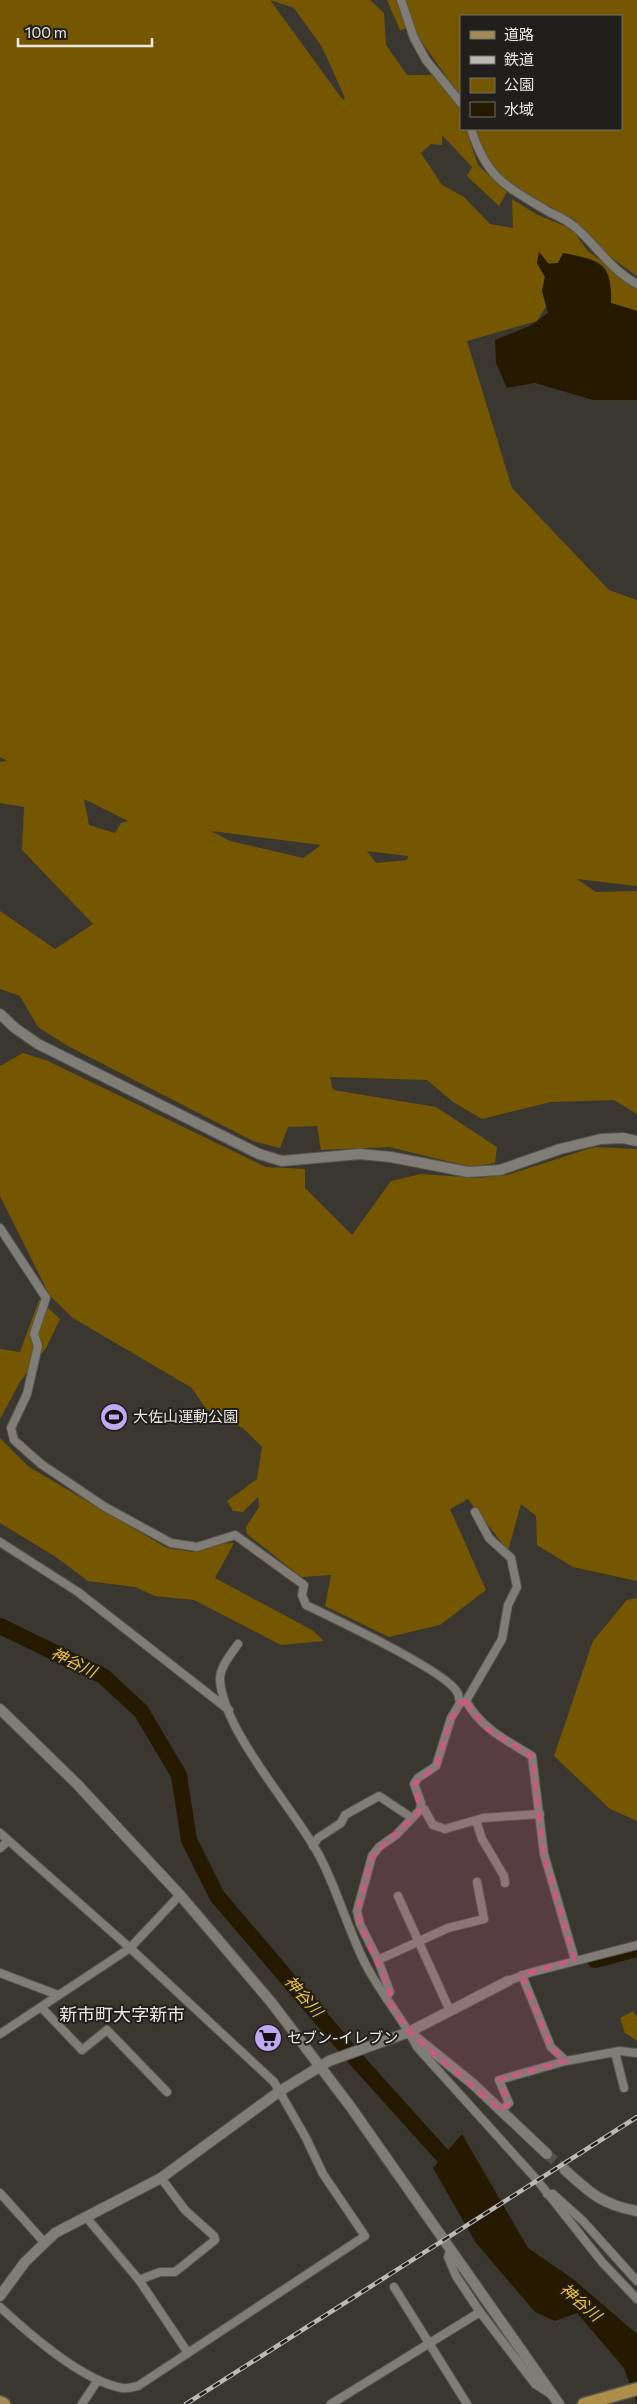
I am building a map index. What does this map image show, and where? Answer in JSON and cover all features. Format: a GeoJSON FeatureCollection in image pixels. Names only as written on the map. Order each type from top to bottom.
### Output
{"type":"FeatureCollection","features":[{"type":"Feature","properties":{"kind":"highway"},"geometry":{"type":"LineString","coordinates":[[584,2404],[637,2389]]}},
{"type":"Feature","properties":{"kind":"main road"},"geometry":{"type":"LineString","coordinates":[[0,2402],[4,2404]]}},
{"type":"Feature","properties":{"kind":"street"},"geometry":{"type":"LineString","coordinates":[[401,0],[414,38],[426,60],[460,102]]}},
{"type":"Feature","properties":{"kind":"street"},"geometry":{"type":"LineString","coordinates":[[471,130],[478,152],[486,166],[509,188],[574,226],[620,273],[637,284]]}},
{"type":"Feature","properties":{"kind":"street"},"geometry":{"type":"LineString","coordinates":[[0,1014],[15,1028],[38,1044],[259,1154],[282,1160],[360,1154],[391,1157],[468,1172],[500,1170],[560,1149],[601,1139],[622,1138],[637,1141]]}},
{"type":"Feature","properties":{"kind":"street"},"geometry":{"type":"LineString","coordinates":[[0,1228],[46,1298],[34,1334],[38,1346],[27,1394],[11,1428],[14,1440],[41,1464],[105,1507],[171,1543],[197,1547],[235,1535],[304,1585],[302,1595],[306,1605],[384,1644],[446,1680],[458,1692],[474,1717],[486,1728],[532,1756],[544,1854],[575,1960]]}},
{"type":"Feature","properties":{"kind":"street"},"geometry":{"type":"LineString","coordinates":[[386,1998],[390,1992],[378,1960],[360,1924],[357,1911],[372,1856],[412,1818],[420,1806],[421,1803],[414,1784],[418,1778],[436,1766],[452,1718],[502,1639],[508,1605],[516,1587],[511,1558],[489,1538],[475,1512]]}},
{"type":"Feature","properties":{"kind":"street"},"geometry":{"type":"LineString","coordinates":[[0,1542],[78,1592],[229,1710]]}},
{"type":"Feature","properties":{"kind":"street"},"geometry":{"type":"LineString","coordinates":[[238,1644],[226,1661],[220,1680],[229,1710],[242,1736],[319,1855],[367,1966],[386,1998],[417,2047],[547,2194],[602,2262],[637,2299]]}},
{"type":"Feature","properties":{"kind":"street"},"geometry":{"type":"LineString","coordinates":[[0,1709],[77,1784],[180,1895],[324,2064],[350,2106],[557,2401]]}},
{"type":"Feature","properties":{"kind":"street"},"geometry":{"type":"LineString","coordinates":[[313,1846],[318,1838],[341,1822],[345,1814],[379,1796],[412,1818]]}},
{"type":"Feature","properties":{"kind":"street"},"geometry":{"type":"LineString","coordinates":[[420,1806],[424,1808],[434,1825],[445,1829],[498,1816],[540,1814]]}},
{"type":"Feature","properties":{"kind":"street"},"geometry":{"type":"LineString","coordinates":[[476,1820],[482,1840],[504,1876],[505,1883]]}},
{"type":"Feature","properties":{"kind":"street"},"geometry":{"type":"LineString","coordinates":[[0,1833],[130,1948],[247,2056],[280,2091],[282,2100],[306,2138],[323,2174],[365,2236],[138,2386],[124,2389],[98,2380],[34,2338],[0,2307]]}},
{"type":"Feature","properties":{"kind":"street"},"geometry":{"type":"LineString","coordinates":[[0,1848],[8,1841]]}},
{"type":"Feature","properties":{"kind":"street"},"geometry":{"type":"LineString","coordinates":[[378,1960],[448,1928],[484,1920],[477,1882]]}},
{"type":"Feature","properties":{"kind":"street"},"geometry":{"type":"LineString","coordinates":[[0,2034],[130,1948],[180,1895]]}},
{"type":"Feature","properties":{"kind":"street"},"geometry":{"type":"LineString","coordinates":[[398,1896],[417,1942],[450,2011]]}},
{"type":"Feature","properties":{"kind":"street"},"geometry":{"type":"LineString","coordinates":[[0,2296],[25,2262],[55,2233],[161,2178],[280,2091],[324,2064],[409,2032],[522,1975],[637,1945]]}},
{"type":"Feature","properties":{"kind":"street"},"geometry":{"type":"LineString","coordinates":[[0,1973],[58,1995]]}},
{"type":"Feature","properties":{"kind":"street"},"geometry":{"type":"LineString","coordinates":[[522,1975],[551,2048],[566,2061]]}},
{"type":"Feature","properties":{"kind":"street"},"geometry":{"type":"LineString","coordinates":[[41,2007],[82,2050],[107,2030],[166,2092]]}},
{"type":"Feature","properties":{"kind":"street"},"geometry":{"type":"LineString","coordinates":[[409,2032],[548,2154]]}},
{"type":"Feature","properties":{"kind":"street"},"geometry":{"type":"LineString","coordinates":[[615,2052],[624,2088]]}},
{"type":"Feature","properties":{"kind":"street"},"geometry":{"type":"LineString","coordinates":[[501,2111],[509,2103],[499,2080],[566,2061],[615,2052],[637,2053]]}},
{"type":"Feature","properties":{"kind":"street"},"geometry":{"type":"LineString","coordinates":[[565,2170],[592,2195],[606,2203],[637,2211]]}},
{"type":"Feature","properties":{"kind":"street"},"geometry":{"type":"LineString","coordinates":[[139,2280],[160,2272],[175,2272],[215,2240],[214,2236],[185,2210],[161,2178]]}},
{"type":"Feature","properties":{"kind":"street"},"geometry":{"type":"LineString","coordinates":[[0,2193],[44,2242]]}},
{"type":"Feature","properties":{"kind":"street"},"geometry":{"type":"LineString","coordinates":[[547,2194],[553,2194],[583,2221],[637,2281]]}},
{"type":"Feature","properties":{"kind":"street"},"geometry":{"type":"LineString","coordinates":[[86,2217],[139,2280],[188,2353]]}},
{"type":"Feature","properties":{"kind":"street"},"geometry":{"type":"LineString","coordinates":[[451,2249],[448,2257],[456,2276],[480,2312],[535,2384],[557,2401]]}},
{"type":"Feature","properties":{"kind":"street"},"geometry":{"type":"LineString","coordinates":[[394,2287],[467,2404]]}},
{"type":"Feature","properties":{"kind":"street"},"geometry":{"type":"LineString","coordinates":[[332,2404],[480,2312]]}},
{"type":"Feature","properties":{"kind":"street"},"geometry":{"type":"LineString","coordinates":[[82,2404],[98,2380]]}},
{"type":"Feature","properties":{"kind":"highlighted area"},"geometry":{"type":"Polygon","coordinates":[[[466,1701],[486,1728],[532,1756],[544,1854],[575,1960],[522,1975],[551,2047],[566,2061],[499,2080],[509,2103],[501,2111],[409,2032],[386,1998],[390,1992],[360,1924],[357,1911],[372,1856],[420,1810],[414,1784],[436,1766],[451,1718],[460,1703],[466,1701]]]}},
{"type":"Feature","properties":{"kind":"green space"},"geometry":{"type":"Polygon","coordinates":[[[0,0],[270,0],[370,0],[384,13],[386,45],[407,75],[434,75],[460,109],[460,130],[466,130],[478,165],[507,192],[499,206],[467,176],[472,167],[442,135],[442,145],[431,144],[421,153],[442,185],[464,197],[490,224],[513,228],[512,199],[536,214],[572,229],[587,250],[621,277],[637,286],[637,311],[611,303],[610,283],[606,270],[599,263],[590,260],[537,263],[545,277],[542,291],[547,305],[537,321],[467,341],[512,488],[609,590],[637,600],[637,886],[577,879],[596,892],[637,891],[637,1114],[614,1100],[551,1102],[482,1119],[453,1102],[427,1080],[330,1077],[333,1090],[436,1107],[497,1147],[495,1163],[471,1167],[389,1147],[321,1150],[317,1126],[288,1127],[280,1148],[253,1141],[68,1046],[38,1027],[20,996],[0,989],[0,911],[55,949],[93,924],[22,850],[24,807],[0,803],[0,762],[7,761],[0,757],[0,0]],[[270,0],[343,100],[345,98],[322,47],[294,8],[270,0]],[[84,799],[89,825],[115,833],[121,823],[128,821],[84,799]],[[211,831],[230,841],[303,858],[321,845],[211,831]],[[367,851],[376,863],[407,860],[408,856],[367,851]]]}},
{"type":"Feature","properties":{"kind":"green space"},"geometry":{"type":"Polygon","coordinates":[[[387,0],[398,0],[408,28],[400,30],[387,0]]]}},
{"type":"Feature","properties":{"kind":"green space"},"geometry":{"type":"Polygon","coordinates":[[[405,0],[637,0],[637,276],[599,249],[575,220],[513,188],[495,172],[482,149],[475,130],[622,130],[622,15],[460,15],[460,96],[418,37],[405,0]]]}},
{"type":"Feature","properties":{"kind":"green space"},"geometry":{"type":"Polygon","coordinates":[[[23,1053],[48,1061],[266,1167],[305,1169],[305,1188],[352,1235],[391,1181],[421,1174],[478,1178],[507,1175],[594,1147],[637,1149],[637,1581],[573,1567],[537,1545],[536,1516],[521,1504],[508,1551],[468,1499],[450,1509],[486,1590],[440,1625],[389,1637],[325,1606],[331,1575],[301,1577],[247,1534],[246,1527],[259,1507],[258,1497],[243,1512],[233,1511],[227,1501],[257,1479],[262,1447],[243,1428],[206,1409],[192,1388],[73,1318],[50,1296],[0,1196],[0,1066],[23,1053]]]}},
{"type":"Feature","properties":{"kind":"green space"},"geometry":{"type":"Polygon","coordinates":[[[39,1300],[60,1319],[46,1348],[20,1382],[0,1419],[0,1349],[20,1352],[39,1300]]]}},
{"type":"Feature","properties":{"kind":"green space"},"geometry":{"type":"Polygon","coordinates":[[[0,1438],[29,1467],[167,1548],[193,1552],[219,1544],[234,1543],[215,1578],[312,1630],[324,1641],[281,1645],[194,1600],[155,1596],[135,1587],[88,1581],[56,1557],[0,1523],[0,1438]]]}},
{"type":"Feature","properties":{"kind":"green space"},"geometry":{"type":"Polygon","coordinates":[[[637,1598],[637,1821],[610,1809],[554,1756],[593,1641],[627,1600],[637,1598]]]}},
{"type":"Feature","properties":{"kind":"green space"},"geometry":{"type":"Polygon","coordinates":[[[633,2011],[637,2017],[637,2041],[625,2033],[620,2018],[633,2011]]]}},
{"type":"Feature","properties":{"kind":"water"},"geometry":{"type":"Polygon","coordinates":[[[539,252],[549,264],[558,263],[563,253],[586,258],[601,265],[609,279],[611,303],[637,311],[637,400],[593,400],[535,383],[507,388],[496,363],[495,340],[530,326],[548,313],[542,291],[545,277],[537,263],[539,252]]]}},
{"type":"Feature","properties":{"kind":"water"},"geometry":{"type":"Polygon","coordinates":[[[462,2134],[528,2248],[573,2279],[637,2334],[637,2404],[624,2368],[577,2313],[555,2321],[535,2312],[476,2243],[433,2168],[462,2134]]]}},
{"type":"Feature","properties":{"kind":"waterway","name":"神谷川"},"geometry":{"type":"LineString","coordinates":[[0,1626],[103,1676],[141,1711],[179,1775],[189,1840],[217,1896],[361,2065],[443,2156],[454,2175]]}},
{"type":"Feature","properties":{"kind":"waterway"},"geometry":{"type":"LineString","coordinates":[[595,1960],[637,1949]]}},
{"type":"Feature","properties":{"kind":"tunnel"},"geometry":{"type":"LineString","coordinates":[[547,2154],[565,2170]]}},
{"type":"Feature","properties":{"kind":"railway"},"geometry":{"type":"LineString","coordinates":[[186,2404],[637,2117]]}},
{"type":"Feature","properties":{"kind":"place","name":"大佐山運動公園"},"geometry":{"type":"Point","coordinates":[114,1417]}},
{"type":"Feature","properties":{"kind":"place","name":"セブン-イレブン"},"geometry":{"type":"Point","coordinates":[268,2038]}},
{"type":"Feature","properties":{"kind":"district","name":"新市町大字新市"},"geometry":{"type":"Point","coordinates":[122,2015]}}]}
